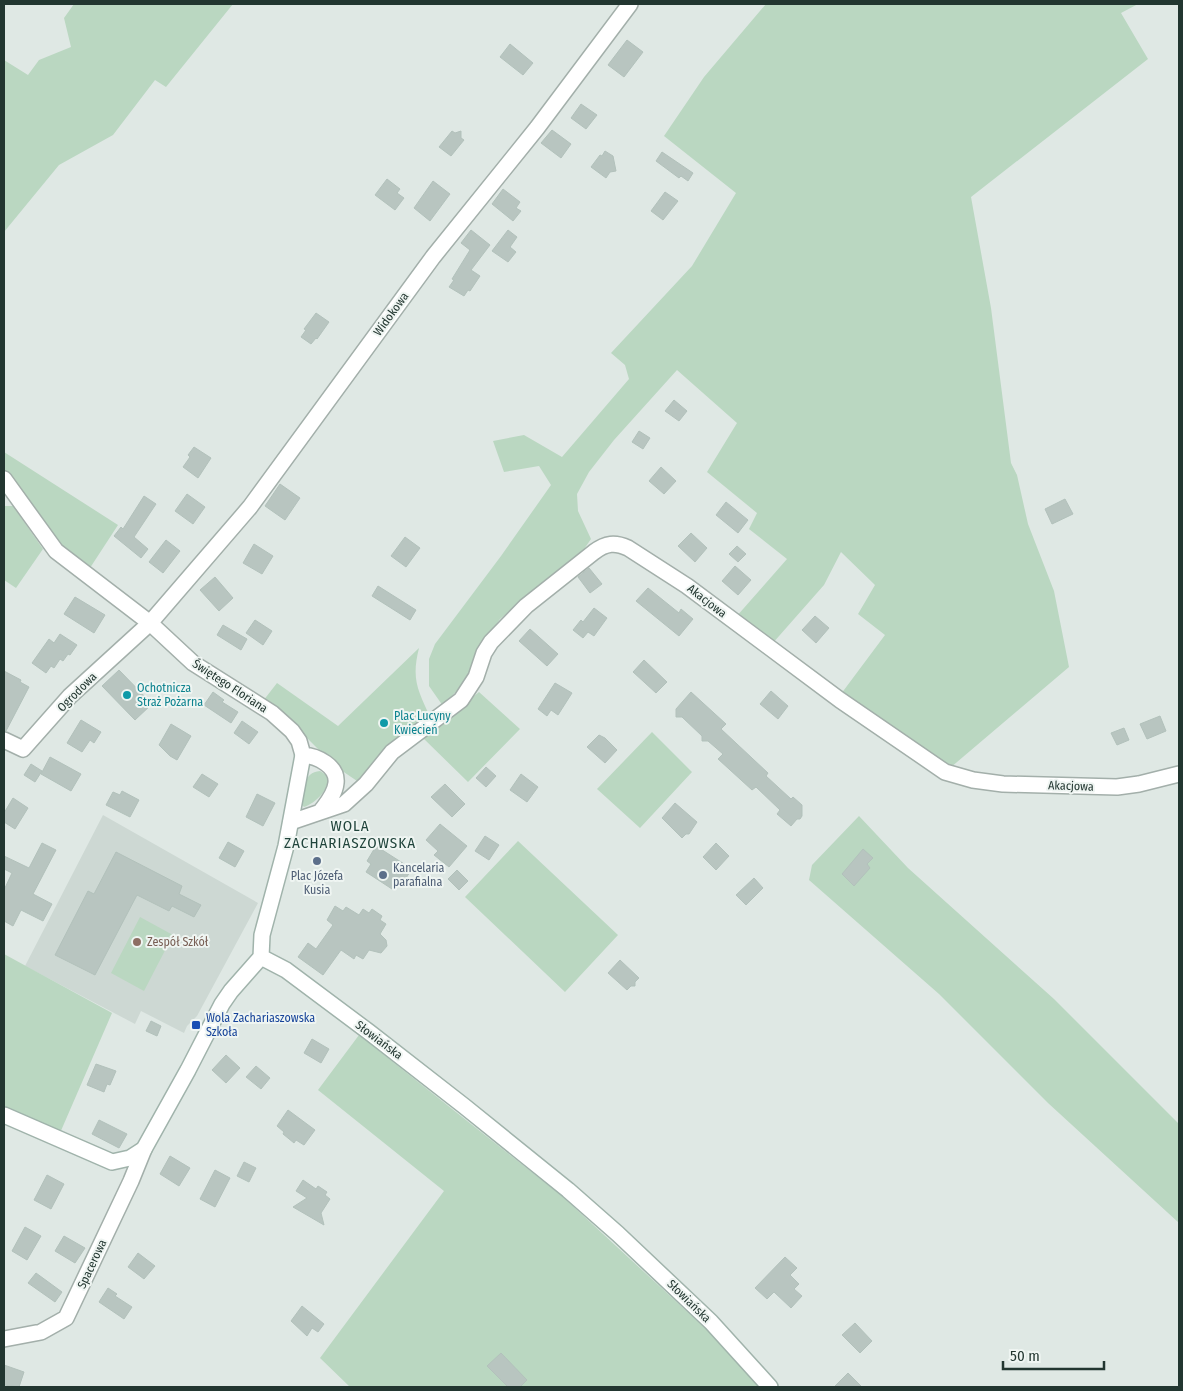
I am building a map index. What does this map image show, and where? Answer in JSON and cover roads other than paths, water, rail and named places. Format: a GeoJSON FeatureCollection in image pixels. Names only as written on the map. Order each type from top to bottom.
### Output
{"type":"FeatureCollection","features":[{"type":"Feature","properties":{"kind":"street","name":"Widokowa"},"geometry":{"type":"LineString","coordinates":[[150,623],[250,507],[433,257],[537,128],[630,4]]}},
{"type":"Feature","properties":{"kind":"street","name":"Świętego Floriana"},"geometry":{"type":"LineString","coordinates":[[4,479],[56,551],[150,623],[193,662],[272,713],[299,740],[303,755]]}},
{"type":"Feature","properties":{"kind":"street","name":"Akacjowa"},"geometry":{"type":"LineString","coordinates":[[291,822],[344,804],[359,790],[392,752],[461,700],[476,677],[484,653],[491,642],[526,606],[594,552],[604,545],[612,544],[620,544],[628,548],[687,586],[832,694],[946,772],[973,780],[1003,784],[1122,787],[1179,774]]}},
{"type":"Feature","properties":{"kind":"street","name":"Ogrodowa"},"geometry":{"type":"LineString","coordinates":[[4,740],[23,749],[70,696],[150,623]]}},
{"type":"Feature","properties":{"kind":"street"},"geometry":{"type":"LineString","coordinates":[[4,1116],[112,1162],[130,1158],[144,1149],[222,1004],[231,990],[261,957],[262,935],[291,822],[303,755],[317,758],[359,790]]}},
{"type":"Feature","properties":{"kind":"street"},"geometry":{"type":"LineString","coordinates":[[321,811],[329,802],[336,782],[331,768]]}},
{"type":"Feature","properties":{"kind":"street","name":"Słowiańska"},"geometry":{"type":"LineString","coordinates":[[261,957],[286,970],[369,1032],[568,1190],[618,1234],[711,1322],[770,1387]]}},
{"type":"Feature","properties":{"kind":"street","name":"Spacerowa"},"geometry":{"type":"LineString","coordinates":[[4,1339],[41,1332],[66,1318],[131,1181],[144,1149]]}},
{"type":"Feature","properties":{"kind":"place","name":"Ochotnicza Straż Pożarna"},"geometry":{"type":"Point","coordinates":[127,695]}},
{"type":"Feature","properties":{"kind":"place","name":"Plac Lucyny Kwiecień"},"geometry":{"type":"Point","coordinates":[384,723]}},
{"type":"Feature","properties":{"kind":"place","name":"Plac Józefa Kusia"},"geometry":{"type":"Point","coordinates":[317,861]}},
{"type":"Feature","properties":{"kind":"place","name":"Kancelaria parafialna"},"geometry":{"type":"Point","coordinates":[383,875]}},
{"type":"Feature","properties":{"kind":"place","name":"Zespół Szkół"},"geometry":{"type":"Point","coordinates":[137,942]}},
{"type":"Feature","properties":{"kind":"place","name":"Wola Zachariaszowska Szkoła"},"geometry":{"type":"Point","coordinates":[196,1025]}},
{"type":"Feature","properties":{"kind":"district","name":"WOLA ZACHARIASZOWSKA"},"geometry":{"type":"Point","coordinates":[350,834]}}]}
